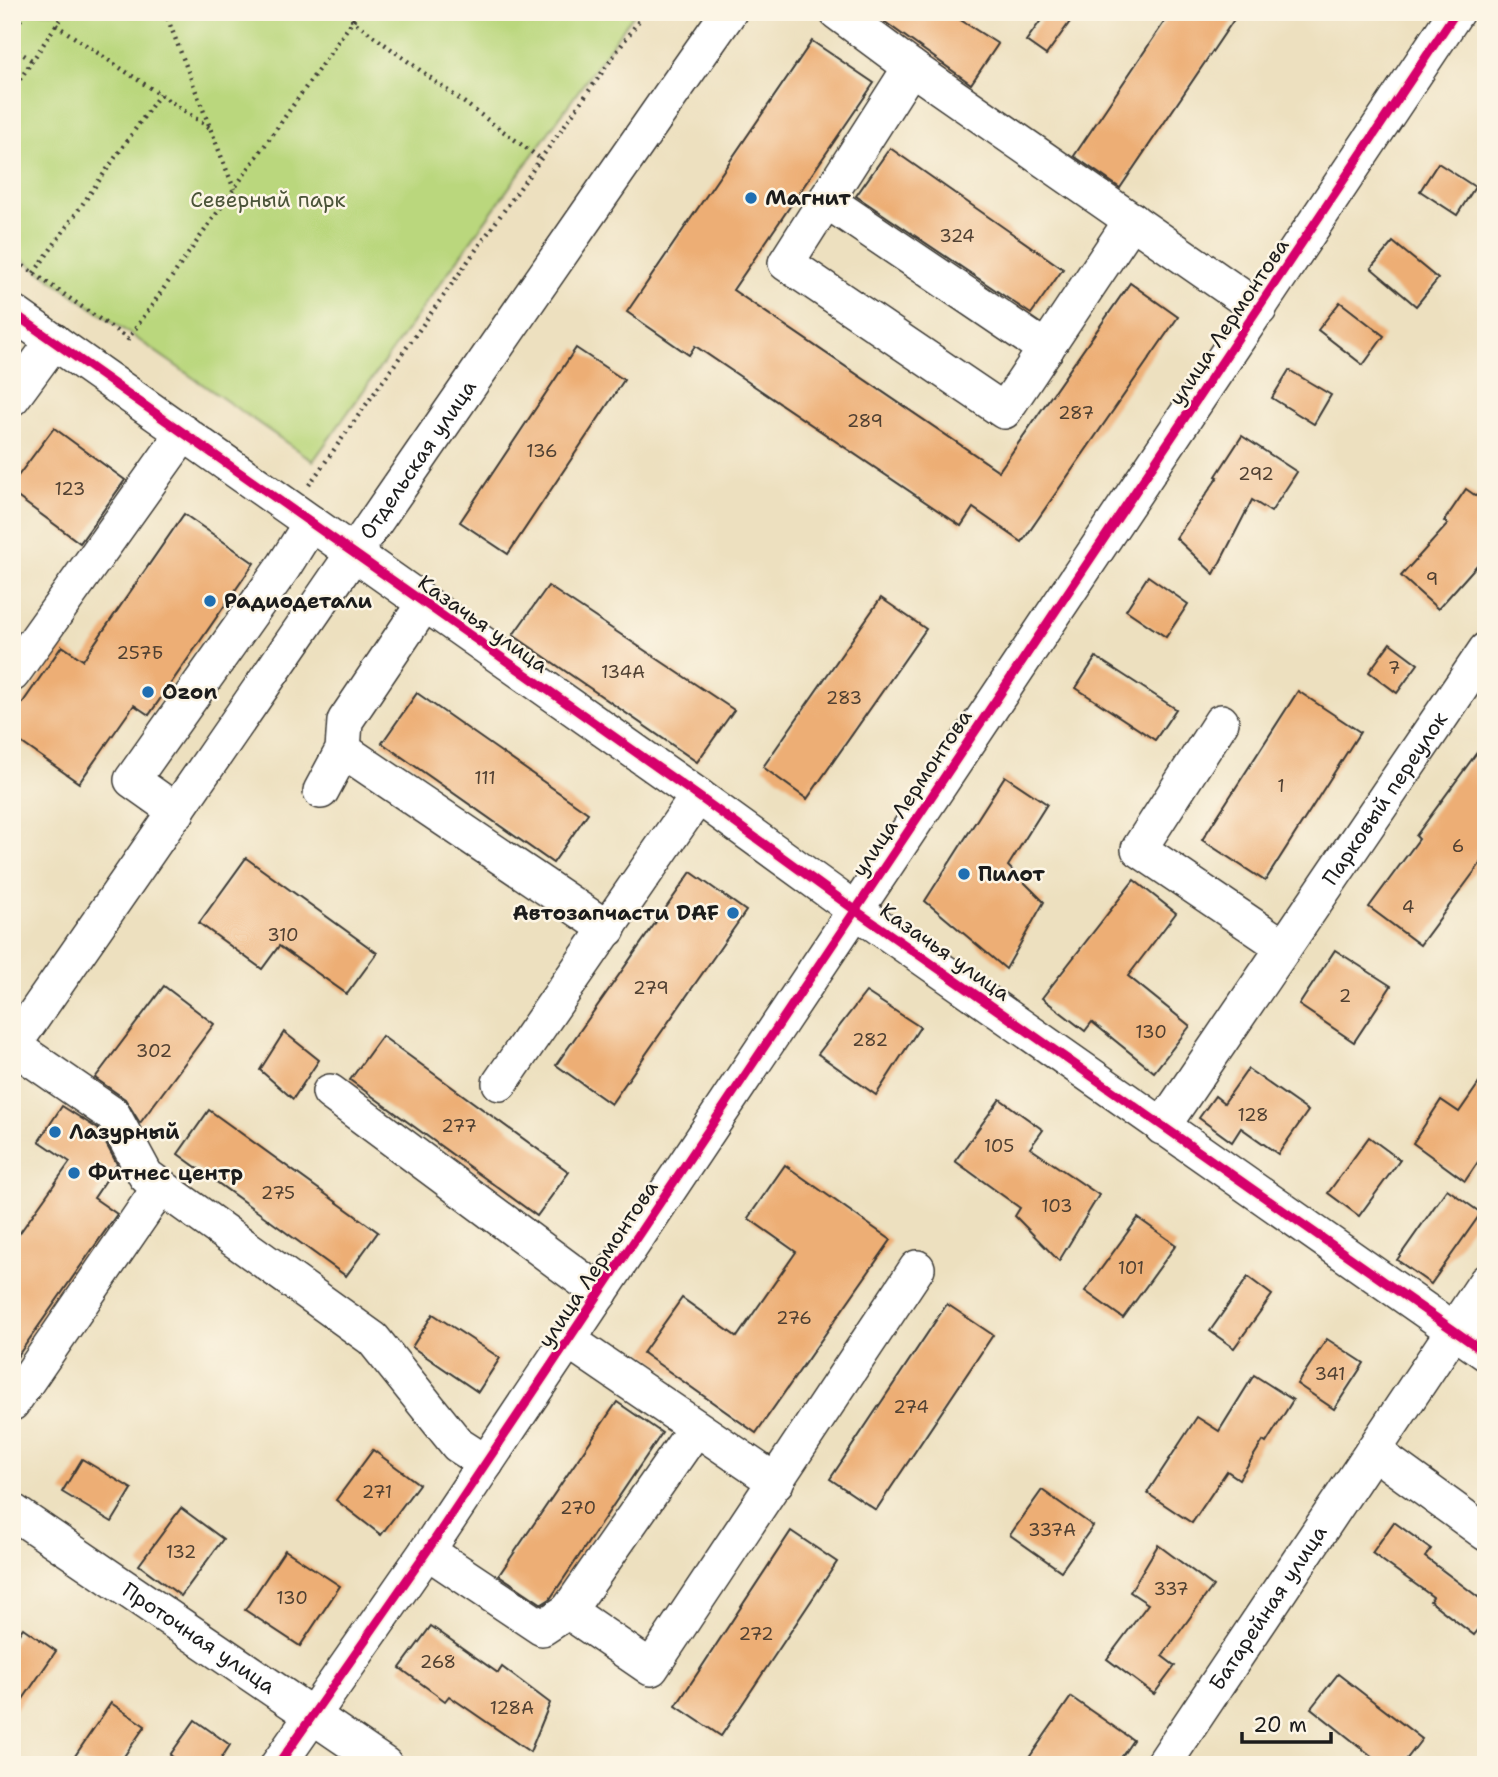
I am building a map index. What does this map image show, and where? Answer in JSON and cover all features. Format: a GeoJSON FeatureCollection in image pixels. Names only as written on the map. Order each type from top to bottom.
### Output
{"type":"FeatureCollection","features":[{"type":"Feature","properties":{"kind":"street","name":"Отдельская улица"},"geometry":{"type":"LineString","coordinates":[[13,1046],[729,12]]}},
{"type":"Feature","properties":{"kind":"street"},"geometry":{"type":"LineString","coordinates":[[838,12],[911,67],[1259,309]]}},
{"type":"Feature","properties":{"kind":"street","name":"улица Лермонтова"},"geometry":{"type":"LineString","coordinates":[[278,1765],[427,1551],[1456,12]]}},
{"type":"Feature","properties":{"kind":"street"},"geometry":{"type":"LineString","coordinates":[[911,67],[786,263],[797,271],[1004,411],[1132,220]]}},
{"type":"Feature","properties":{"kind":"street"},"geometry":{"type":"LineString","coordinates":[[826,200],[1046,349]]}},
{"type":"Feature","properties":{"kind":"street","name":"Казачья улица"},"geometry":{"type":"LineString","coordinates":[[12,312],[1162,1127],[1486,1353]]}},
{"type":"Feature","properties":{"kind":"street"},"geometry":{"type":"LineString","coordinates":[[12,398],[54,341]]}},
{"type":"Feature","properties":{"kind":"street"},"geometry":{"type":"LineString","coordinates":[[12,674],[184,433]]}},
{"type":"Feature","properties":{"kind":"street"},"geometry":{"type":"LineString","coordinates":[[177,812],[132,780],[284,566],[301,517]]}},
{"type":"Feature","properties":{"kind":"street"},"geometry":{"type":"LineString","coordinates":[[321,791],[343,750],[345,721],[424,604]]}},
{"type":"Feature","properties":{"kind":"street","name":"Парковый переулок"},"geometry":{"type":"LineString","coordinates":[[1162,1127],[1486,650]]}},
{"type":"Feature","properties":{"kind":"street"},"geometry":{"type":"LineString","coordinates":[[1221,722],[1139,849],[1284,947]]}},
{"type":"Feature","properties":{"kind":"street"},"geometry":{"type":"LineString","coordinates":[[343,750],[608,929]]}},
{"type":"Feature","properties":{"kind":"street"},"geometry":{"type":"LineString","coordinates":[[500,1083],[698,796]]}},
{"type":"Feature","properties":{"kind":"street"},"geometry":{"type":"LineString","coordinates":[[13,1046],[113,1115],[146,1176],[373,1339],[458,1445],[486,1463]]}},
{"type":"Feature","properties":{"kind":"street"},"geometry":{"type":"LineString","coordinates":[[330,1092],[600,1293]]}},
{"type":"Feature","properties":{"kind":"street"},"geometry":{"type":"LineString","coordinates":[[12,1403],[161,1186]]}},
{"type":"Feature","properties":{"kind":"street"},"geometry":{"type":"LineString","coordinates":[[568,1611],[651,1668],[918,1268]]}},
{"type":"Feature","properties":{"kind":"street","name":"Батарейная улица"},"geometry":{"type":"LineString","coordinates":[[1163,1765],[1486,1282]]}},
{"type":"Feature","properties":{"kind":"street"},"geometry":{"type":"LineString","coordinates":[[568,1340],[776,1482]]}},
{"type":"Feature","properties":{"kind":"street"},"geometry":{"type":"LineString","coordinates":[[427,1551],[542,1628],[568,1611],[696,1428]]}},
{"type":"Feature","properties":{"kind":"street"},"geometry":{"type":"LineString","coordinates":[[1373,1451],[1486,1533]]}},
{"type":"Feature","properties":{"kind":"street","name":"Проточная улица"},"geometry":{"type":"LineString","coordinates":[[12,1511],[385,1765]]}},
{"type":"Feature","properties":{"kind":"path"},"geometry":{"type":"LineString","coordinates":[[12,32],[26,12]]}},
{"type":"Feature","properties":{"kind":"path"},"geometry":{"type":"LineString","coordinates":[[12,91],[65,12]]}},
{"type":"Feature","properties":{"kind":"path"},"geometry":{"type":"LineString","coordinates":[[164,12],[235,190]]}},
{"type":"Feature","properties":{"kind":"path"},"geometry":{"type":"LineString","coordinates":[[349,12],[353,21],[541,159]]}},
{"type":"Feature","properties":{"kind":"path"},"geometry":{"type":"LineString","coordinates":[[12,258],[128,339],[359,12]]}},
{"type":"Feature","properties":{"kind":"path"},"geometry":{"type":"LineString","coordinates":[[301,517],[541,159],[645,12]]}},
{"type":"Feature","properties":{"kind":"path"},"geometry":{"type":"LineString","coordinates":[[57,25],[211,128]]}},
{"type":"Feature","properties":{"kind":"path"},"geometry":{"type":"LineString","coordinates":[[12,47],[33,61]]}},
{"type":"Feature","properties":{"kind":"path"},"geometry":{"type":"LineString","coordinates":[[34,273],[160,94]]}},
{"type":"Feature","properties":{"kind":"green space","name":"Северный парк"},"geometry":{"type":"Polygon","coordinates":[[[12,12],[635,12],[313,461],[12,252],[12,12]]]}},
{"type":"Feature","properties":{"kind":"building"},"geometry":{"type":"Polygon","coordinates":[[[886,12],[948,12],[998,44],[971,84],[881,19],[886,12]]]}},
{"type":"Feature","properties":{"kind":"building"},"geometry":{"type":"Polygon","coordinates":[[[1047,12],[1077,12],[1046,55],[1026,41],[1047,12]]]}},
{"type":"Feature","properties":{"kind":"building"},"geometry":{"type":"Polygon","coordinates":[[[1171,12],[1239,12],[1120,188],[1074,156],[1171,12]]]}},
{"type":"Feature","properties":{"kind":"building"},"geometry":{"type":"Polygon","coordinates":[[[812,41],[874,83],[733,290],[999,471],[1130,283],[1178,317],[1022,542],[973,508],[961,526],[695,346],[689,355],[627,312],[812,41]]]}},
{"type":"Feature","properties":{"kind":"building"},"geometry":{"type":"Polygon","coordinates":[[[890,148],[1063,269],[1031,314],[856,196],[890,148]]]}},
{"type":"Feature","properties":{"kind":"building"},"geometry":{"type":"Polygon","coordinates":[[[1438,163],[1475,187],[1457,215],[1420,191],[1438,163]]]}},
{"type":"Feature","properties":{"kind":"building"},"geometry":{"type":"Polygon","coordinates":[[[1393,242],[1438,279],[1416,306],[1371,268],[1393,242]]]}},
{"type":"Feature","properties":{"kind":"building"},"geometry":{"type":"Polygon","coordinates":[[[1340,302],[1384,336],[1363,365],[1318,330],[1340,302]]]}},
{"type":"Feature","properties":{"kind":"building"},"geometry":{"type":"Polygon","coordinates":[[[576,348],[624,380],[508,554],[460,522],[576,348]]]}},
{"type":"Feature","properties":{"kind":"building"},"geometry":{"type":"Polygon","coordinates":[[[1289,370],[1331,395],[1314,424],[1272,398],[1289,370]]]}},
{"type":"Feature","properties":{"kind":"building"},"geometry":{"type":"Polygon","coordinates":[[[54,428],[125,480],[80,543],[12,493],[12,484],[54,428]]]}},
{"type":"Feature","properties":{"kind":"building"},"geometry":{"type":"Polygon","coordinates":[[[1242,436],[1297,472],[1271,512],[1252,500],[1214,574],[1176,538],[1218,477],[1216,476],[1242,436]]]}},
{"type":"Feature","properties":{"kind":"building"},"geometry":{"type":"Polygon","coordinates":[[[1466,489],[1486,503],[1486,555],[1438,609],[1401,576],[1448,524],[1444,521],[1466,489]]]}},
{"type":"Feature","properties":{"kind":"building"},"geometry":{"type":"Polygon","coordinates":[[[184,514],[254,563],[149,715],[134,705],[79,783],[12,736],[12,718],[62,646],[83,660],[184,514]]]}},
{"type":"Feature","properties":{"kind":"building"},"geometry":{"type":"Polygon","coordinates":[[[1148,576],[1188,604],[1166,637],[1126,610],[1148,576]]]}},
{"type":"Feature","properties":{"kind":"building"},"geometry":{"type":"Polygon","coordinates":[[[548,586],[734,710],[697,762],[513,635],[548,586]]]}},
{"type":"Feature","properties":{"kind":"building"},"geometry":{"type":"Polygon","coordinates":[[[881,598],[926,629],[807,799],[763,767],[881,598]]]}},
{"type":"Feature","properties":{"kind":"building"},"geometry":{"type":"Polygon","coordinates":[[[1390,643],[1418,664],[1397,693],[1369,672],[1390,643]]]}},
{"type":"Feature","properties":{"kind":"building"},"geometry":{"type":"Polygon","coordinates":[[[1096,657],[1176,709],[1155,740],[1076,688],[1096,657]]]}},
{"type":"Feature","properties":{"kind":"building"},"geometry":{"type":"Polygon","coordinates":[[[1298,691],[1360,732],[1265,881],[1202,840],[1298,691]]]}},
{"type":"Feature","properties":{"kind":"building"},"geometry":{"type":"Polygon","coordinates":[[[417,693],[588,813],[553,863],[382,743],[417,693]]]}},
{"type":"Feature","properties":{"kind":"building"},"geometry":{"type":"Polygon","coordinates":[[[1486,740],[1486,856],[1420,945],[1369,907],[1419,839],[1416,836],[1486,740]]]}},
{"type":"Feature","properties":{"kind":"building"},"geometry":{"type":"Polygon","coordinates":[[[1005,776],[1047,804],[1008,866],[1044,902],[1006,969],[925,901],[1005,776]]]}},
{"type":"Feature","properties":{"kind":"building"},"geometry":{"type":"Polygon","coordinates":[[[246,858],[377,953],[347,994],[279,946],[262,969],[199,923],[246,858]]]}},
{"type":"Feature","properties":{"kind":"building"},"geometry":{"type":"Polygon","coordinates":[[[691,872],[746,911],[611,1104],[556,1065],[691,872]]]}},
{"type":"Feature","properties":{"kind":"building"},"geometry":{"type":"Polygon","coordinates":[[[1134,880],[1176,913],[1128,976],[1190,1026],[1154,1072],[1092,1022],[1085,1031],[1042,998],[1134,880]]]}},
{"type":"Feature","properties":{"kind":"building"},"geometry":{"type":"Polygon","coordinates":[[[1335,950],[1391,986],[1354,1042],[1299,1005],[1335,950]]]}},
{"type":"Feature","properties":{"kind":"building"},"geometry":{"type":"Polygon","coordinates":[[[164,986],[214,1024],[140,1123],[125,1099],[95,1078],[164,986]]]}},
{"type":"Feature","properties":{"kind":"building"},"geometry":{"type":"Polygon","coordinates":[[[866,992],[920,1027],[876,1095],[818,1054],[866,992]]]}},
{"type":"Feature","properties":{"kind":"building"},"geometry":{"type":"Polygon","coordinates":[[[284,1032],[319,1060],[293,1099],[260,1070],[284,1032]]]}},
{"type":"Feature","properties":{"kind":"building"},"geometry":{"type":"Polygon","coordinates":[[[382,1036],[569,1172],[537,1216],[350,1080],[382,1036]]]}},
{"type":"Feature","properties":{"kind":"building"},"geometry":{"type":"Polygon","coordinates":[[[1248,1069],[1308,1111],[1278,1154],[1241,1128],[1232,1142],[1199,1118],[1215,1096],[1224,1103],[1248,1069]]]}},
{"type":"Feature","properties":{"kind":"building"},"geometry":{"type":"Polygon","coordinates":[[[1486,1073],[1486,1150],[1465,1181],[1413,1143],[1441,1100],[1459,1112],[1486,1073]]]}},
{"type":"Feature","properties":{"kind":"building"},"geometry":{"type":"Polygon","coordinates":[[[1000,1099],[1043,1130],[1030,1148],[1099,1195],[1059,1261],[1015,1216],[1020,1208],[955,1161],[1000,1099]]]}},
{"type":"Feature","properties":{"kind":"building"},"geometry":{"type":"Polygon","coordinates":[[[62,1106],[98,1129],[117,1164],[94,1198],[117,1214],[12,1364],[12,1244],[70,1162],[39,1141],[62,1106]]]}},
{"type":"Feature","properties":{"kind":"building"},"geometry":{"type":"Polygon","coordinates":[[[209,1110],[378,1232],[346,1276],[178,1154],[209,1110]]]}},
{"type":"Feature","properties":{"kind":"building"},"geometry":{"type":"Polygon","coordinates":[[[1369,1137],[1400,1160],[1359,1216],[1328,1193],[1369,1137]]]}},
{"type":"Feature","properties":{"kind":"building"},"geometry":{"type":"Polygon","coordinates":[[[785,1165],[891,1240],[756,1433],[643,1353],[682,1298],[737,1337],[796,1252],[748,1218],[785,1165]]]}},
{"type":"Feature","properties":{"kind":"building"},"geometry":{"type":"Polygon","coordinates":[[[1447,1189],[1481,1213],[1431,1284],[1397,1260],[1447,1189]]]}},
{"type":"Feature","properties":{"kind":"building"},"geometry":{"type":"Polygon","coordinates":[[[1138,1218],[1176,1245],[1123,1318],[1085,1291],[1138,1218]]]}},
{"type":"Feature","properties":{"kind":"building"},"geometry":{"type":"Polygon","coordinates":[[[1248,1277],[1272,1295],[1234,1348],[1210,1331],[1248,1277]]]}},
{"type":"Feature","properties":{"kind":"building"},"geometry":{"type":"Polygon","coordinates":[[[947,1304],[993,1335],[876,1510],[830,1479],[947,1304]]]}},
{"type":"Feature","properties":{"kind":"building"},"geometry":{"type":"Polygon","coordinates":[[[433,1314],[500,1358],[478,1392],[412,1347],[433,1314]]]}},
{"type":"Feature","properties":{"kind":"building"},"geometry":{"type":"Polygon","coordinates":[[[1327,1339],[1364,1363],[1334,1409],[1297,1384],[1327,1339]]]}},
{"type":"Feature","properties":{"kind":"building"},"geometry":{"type":"Polygon","coordinates":[[[1254,1375],[1293,1400],[1239,1479],[1227,1471],[1192,1523],[1147,1493],[1197,1417],[1219,1431],[1254,1375]]]}},
{"type":"Feature","properties":{"kind":"building"},"geometry":{"type":"Polygon","coordinates":[[[617,1402],[662,1433],[550,1599],[542,1604],[499,1575],[617,1402]]]}},
{"type":"Feature","properties":{"kind":"building"},"geometry":{"type":"Polygon","coordinates":[[[373,1450],[419,1484],[381,1535],[336,1500],[373,1450]]]}},
{"type":"Feature","properties":{"kind":"building"},"geometry":{"type":"Polygon","coordinates":[[[82,1459],[132,1489],[112,1522],[62,1492],[82,1459]]]}},
{"type":"Feature","properties":{"kind":"building"},"geometry":{"type":"Polygon","coordinates":[[[1042,1490],[1093,1526],[1061,1571],[1010,1535],[1042,1490]]]}},
{"type":"Feature","properties":{"kind":"building"},"geometry":{"type":"Polygon","coordinates":[[[181,1508],[223,1539],[181,1596],[139,1565],[181,1508]]]}},
{"type":"Feature","properties":{"kind":"building"},"geometry":{"type":"Polygon","coordinates":[[[1394,1522],[1431,1549],[1425,1557],[1486,1603],[1486,1620],[1474,1635],[1430,1601],[1433,1597],[1372,1553],[1394,1522]]]}},
{"type":"Feature","properties":{"kind":"building"},"geometry":{"type":"Polygon","coordinates":[[[791,1531],[837,1562],[721,1736],[676,1706],[791,1531]]]}},
{"type":"Feature","properties":{"kind":"building"},"geometry":{"type":"Polygon","coordinates":[[[1158,1545],[1213,1586],[1162,1656],[1175,1666],[1154,1694],[1107,1659],[1148,1604],[1130,1592],[1158,1545]]]}},
{"type":"Feature","properties":{"kind":"building"},"geometry":{"type":"Polygon","coordinates":[[[285,1550],[340,1586],[300,1646],[245,1610],[285,1550]]]}},
{"type":"Feature","properties":{"kind":"building"},"geometry":{"type":"Polygon","coordinates":[[[431,1626],[498,1673],[502,1667],[550,1703],[530,1752],[449,1696],[445,1701],[400,1668],[431,1626]]]}},
{"type":"Feature","properties":{"kind":"building"},"geometry":{"type":"Polygon","coordinates":[[[23,1628],[56,1651],[12,1715],[12,1644],[23,1628]]]}},
{"type":"Feature","properties":{"kind":"building"},"geometry":{"type":"Polygon","coordinates":[[[1338,1674],[1422,1739],[1402,1765],[1383,1765],[1311,1708],[1338,1674]]]}},
{"type":"Feature","properties":{"kind":"building"},"geometry":{"type":"Polygon","coordinates":[[[1071,1697],[1133,1740],[1116,1765],[1024,1765],[1071,1697]]]}},
{"type":"Feature","properties":{"kind":"building"},"geometry":{"type":"Polygon","coordinates":[[[111,1703],[145,1726],[118,1765],[88,1765],[75,1756],[111,1703]]]}},
{"type":"Feature","properties":{"kind":"building"},"geometry":{"type":"Polygon","coordinates":[[[195,1720],[230,1745],[217,1765],[184,1765],[170,1755],[195,1720]]]}},
{"type":"Feature","properties":{"kind":"cycle path"},"geometry":{"type":"LineString","coordinates":[[278,1765],[427,1551],[1456,12]]}},
{"type":"Feature","properties":{"kind":"cycle path"},"geometry":{"type":"LineString","coordinates":[[12,312],[698,796],[855,910],[1486,1353]]}},
{"type":"Feature","properties":{"kind":"place","name":"Магнит"},"geometry":{"type":"Point","coordinates":[751,198]}},
{"type":"Feature","properties":{"kind":"place","name":"Радиодетали"},"geometry":{"type":"Point","coordinates":[210,601]}},
{"type":"Feature","properties":{"kind":"place","name":"Ozon"},"geometry":{"type":"Point","coordinates":[148,692]}},
{"type":"Feature","properties":{"kind":"place","name":"Пилот"},"geometry":{"type":"Point","coordinates":[964,874]}},
{"type":"Feature","properties":{"kind":"place","name":"Автозапчасти DAF"},"geometry":{"type":"Point","coordinates":[733,913]}},
{"type":"Feature","properties":{"kind":"place","name":"Лазурный"},"geometry":{"type":"Point","coordinates":[55,1132]}},
{"type":"Feature","properties":{"kind":"place","name":"Фитнес центр"},"geometry":{"type":"Point","coordinates":[74,1173]}}]}
